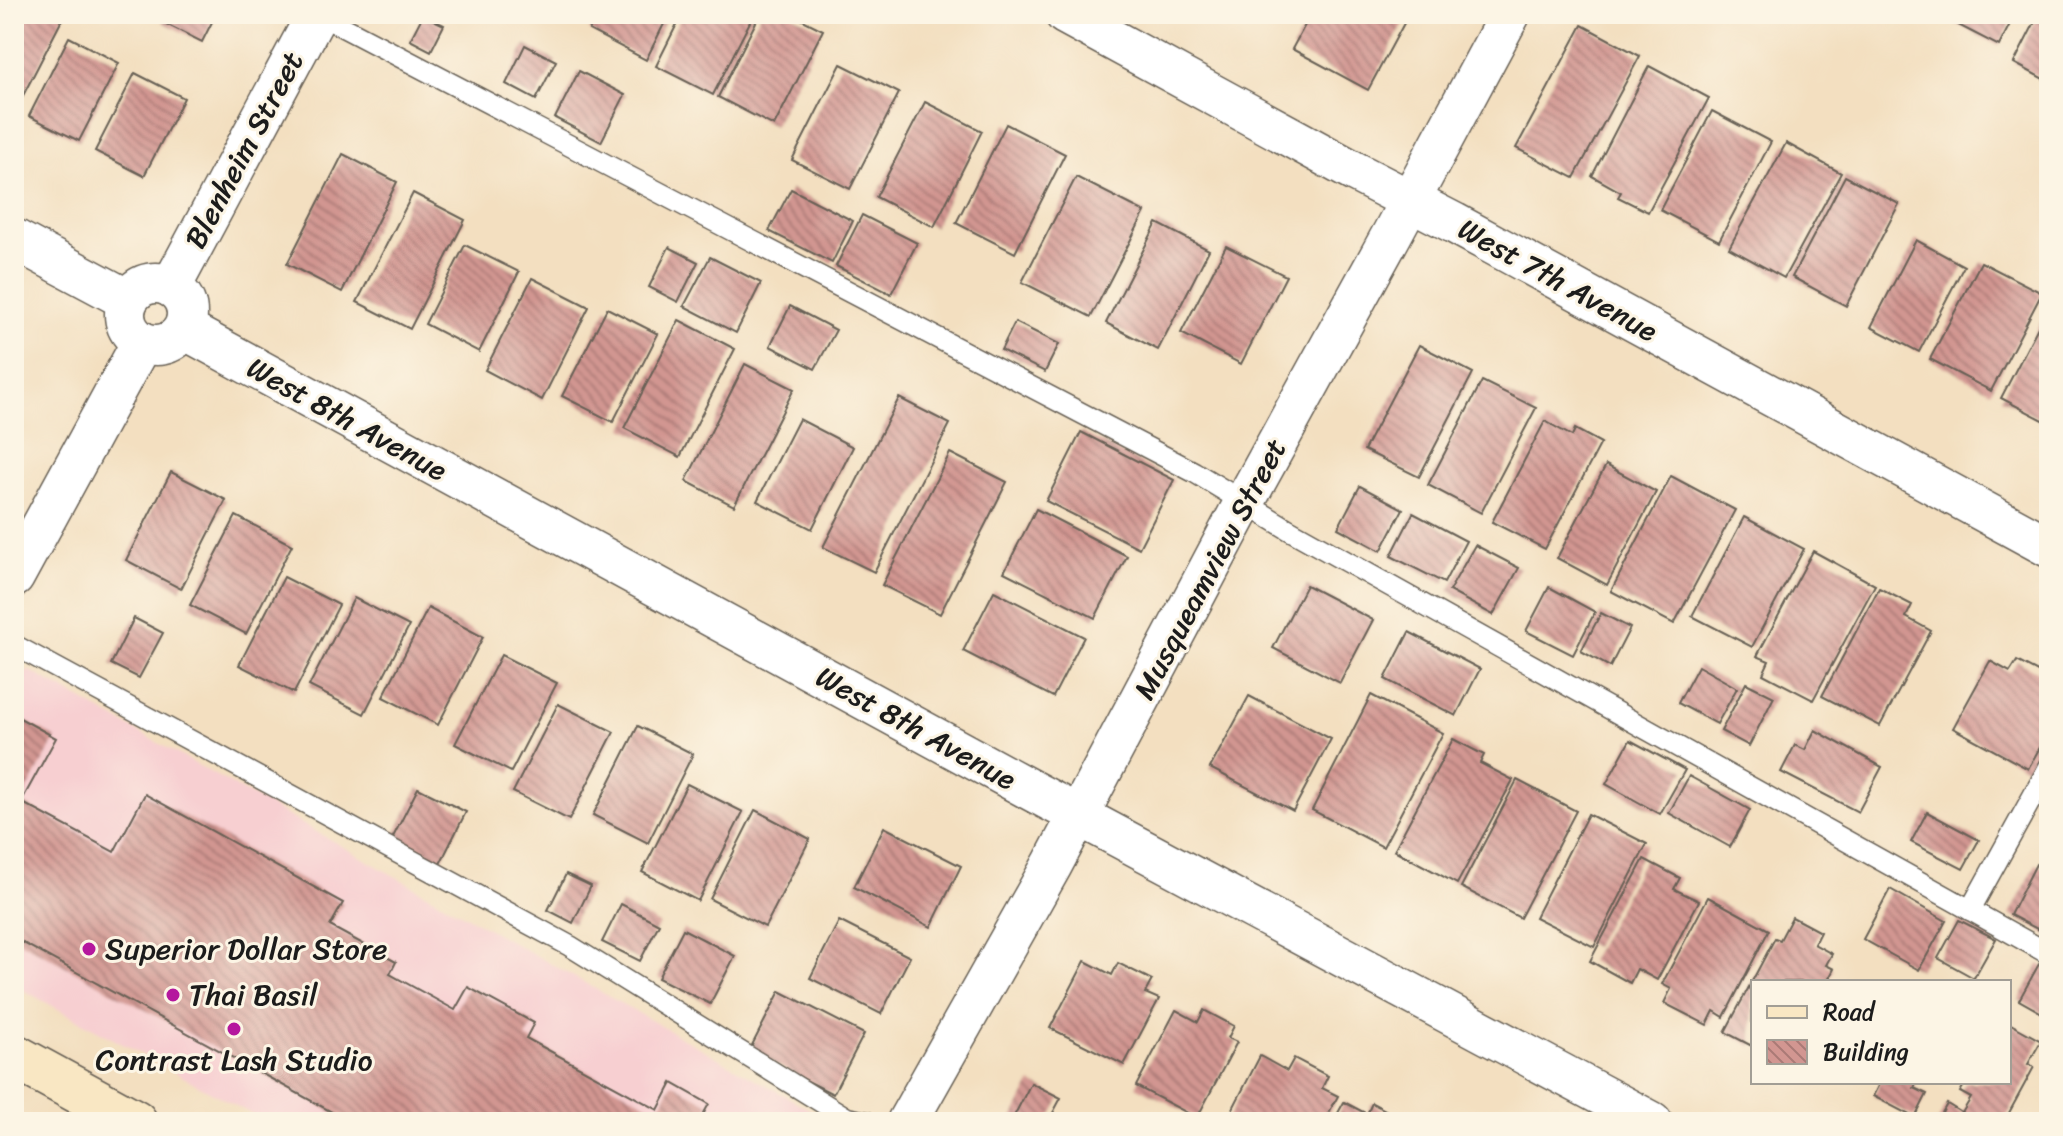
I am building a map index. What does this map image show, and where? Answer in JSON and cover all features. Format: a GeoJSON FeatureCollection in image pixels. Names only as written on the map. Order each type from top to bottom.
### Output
{"type":"FeatureCollection","features":[{"type":"Feature","properties":{"kind":"main road"},"geometry":{"type":"LineString","coordinates":[[14,1056],[135,1122]]}},
{"type":"Feature","properties":{"kind":"street","name":"Blenheim Street"},"geometry":{"type":"LineString","coordinates":[[171,287],[318,14]]}},
{"type":"Feature","properties":{"kind":"street","name":"West 7th Avenue"},"geometry":{"type":"LineString","coordinates":[[1065,14],[2049,547]]}},
{"type":"Feature","properties":{"kind":"street","name":"Musqueamview Street"},"geometry":{"type":"LineString","coordinates":[[907,1122],[1052,865],[1244,503],[1510,14]]}},
{"type":"Feature","properties":{"kind":"street"},"geometry":{"type":"LineString","coordinates":[[14,239],[128,300]]}},
{"type":"Feature","properties":{"kind":"street"},"geometry":{"type":"LineString","coordinates":[[162,283],[171,287],[179,293],[187,310],[184,329],[171,342],[151,345],[142,342],[128,329],[125,320],[128,300],[142,286],[162,283]]}},
{"type":"Feature","properties":{"kind":"street","name":"West 8th Avenue"},"geometry":{"type":"LineString","coordinates":[[184,329],[1078,815],[1652,1122]]}},
{"type":"Feature","properties":{"kind":"street"},"geometry":{"type":"LineString","coordinates":[[14,577],[142,342]]}},
{"type":"Feature","properties":{"kind":"lane"},"geometry":{"type":"LineString","coordinates":[[318,14],[1194,472],[1244,503],[2049,954]]}},
{"type":"Feature","properties":{"kind":"lane"},"geometry":{"type":"LineString","coordinates":[[14,645],[570,946],[847,1118],[867,1122]]}},
{"type":"Feature","properties":{"kind":"lane"},"geometry":{"type":"LineString","coordinates":[[1970,910],[2049,767]]}},
{"type":"Feature","properties":{"kind":"shaded area"},"geometry":{"type":"Polygon","coordinates":[[[14,671],[30,671],[832,1122],[266,1122],[14,985],[14,671]]]}},
{"type":"Feature","properties":{"kind":"building"},"geometry":{"type":"Polygon","coordinates":[[[14,14],[65,14],[14,113],[14,14]]]}},
{"type":"Feature","properties":{"kind":"building"},"geometry":{"type":"Polygon","coordinates":[[[166,14],[216,14],[202,42],[162,22],[166,14]]]}},
{"type":"Feature","properties":{"kind":"building"},"geometry":{"type":"Polygon","coordinates":[[[597,14],[669,14],[646,60],[589,30],[597,14]]]}},
{"type":"Feature","properties":{"kind":"building"},"geometry":{"type":"Polygon","coordinates":[[[682,14],[754,14],[713,95],[656,66],[682,14]]]}},
{"type":"Feature","properties":{"kind":"building"},"geometry":{"type":"Polygon","coordinates":[[[760,14],[791,14],[823,30],[774,126],[718,97],[760,14]]]}},
{"type":"Feature","properties":{"kind":"building"},"geometry":{"type":"Polygon","coordinates":[[[1311,14],[1409,14],[1368,90],[1292,49],[1311,14]]]}},
{"type":"Feature","properties":{"kind":"building"},"geometry":{"type":"Polygon","coordinates":[[[1937,14],[2015,14],[1999,46],[1937,14]]]}},
{"type":"Feature","properties":{"kind":"building"},"geometry":{"type":"Polygon","coordinates":[[[2039,14],[2049,14],[2049,82],[2014,63],[2039,14]]]}},
{"type":"Feature","properties":{"kind":"building"},"geometry":{"type":"Polygon","coordinates":[[[423,15],[444,25],[431,51],[410,40],[423,15]]]}},
{"type":"Feature","properties":{"kind":"building"},"geometry":{"type":"Polygon","coordinates":[[[1582,25],[1640,56],[1574,178],[1516,148],[1582,25]]]}},
{"type":"Feature","properties":{"kind":"building"},"geometry":{"type":"Polygon","coordinates":[[[69,37],[119,63],[79,141],[29,116],[69,37]]]}},
{"type":"Feature","properties":{"kind":"building"},"geometry":{"type":"Polygon","coordinates":[[[525,45],[556,61],[536,100],[506,84],[525,45]]]}},
{"type":"Feature","properties":{"kind":"building"},"geometry":{"type":"Polygon","coordinates":[[[841,64],[899,93],[850,189],[792,160],[841,64]]]}},
{"type":"Feature","properties":{"kind":"building"},"geometry":{"type":"Polygon","coordinates":[[[1649,66],[1709,98],[1648,212],[1618,197],[1621,192],[1592,176],[1649,66]]]}},
{"type":"Feature","properties":{"kind":"building"},"geometry":{"type":"Polygon","coordinates":[[[579,71],[625,95],[601,142],[555,118],[579,71]]]}},
{"type":"Feature","properties":{"kind":"building"},"geometry":{"type":"Polygon","coordinates":[[[135,73],[184,98],[144,176],[95,151],[135,73]]]}},
{"type":"Feature","properties":{"kind":"building"},"geometry":{"type":"Polygon","coordinates":[[[925,102],[982,131],[934,227],[876,197],[925,102]]]}},
{"type":"Feature","properties":{"kind":"building"},"geometry":{"type":"Polygon","coordinates":[[[1712,111],[1771,142],[1719,241],[1660,210],[1712,111]]]}},
{"type":"Feature","properties":{"kind":"building"},"geometry":{"type":"Polygon","coordinates":[[[1006,124],[1065,154],[1015,253],[956,223],[1006,124]]]}},
{"type":"Feature","properties":{"kind":"building"},"geometry":{"type":"Polygon","coordinates":[[[1786,143],[1841,173],[1784,278],[1729,248],[1786,143]]]}},
{"type":"Feature","properties":{"kind":"building"},"geometry":{"type":"Polygon","coordinates":[[[343,154],[397,182],[342,292],[287,264],[343,154]]]}},
{"type":"Feature","properties":{"kind":"building"},"geometry":{"type":"Polygon","coordinates":[[[1845,176],[1899,204],[1846,306],[1792,277],[1845,176]]]}},
{"type":"Feature","properties":{"kind":"building"},"geometry":{"type":"Polygon","coordinates":[[[1076,177],[1145,212],[1091,317],[1022,282],[1076,177]]]}},
{"type":"Feature","properties":{"kind":"building"},"geometry":{"type":"Polygon","coordinates":[[[791,189],[853,221],[832,263],[769,231],[791,189]]]}},
{"type":"Feature","properties":{"kind":"building"},"geometry":{"type":"Polygon","coordinates":[[[413,193],[465,220],[410,329],[357,302],[413,193]]]}},
{"type":"Feature","properties":{"kind":"building"},"geometry":{"type":"Polygon","coordinates":[[[862,215],[917,243],[891,294],[836,266],[862,215]]]}},
{"type":"Feature","properties":{"kind":"building"},"geometry":{"type":"Polygon","coordinates":[[[1157,223],[1209,250],[1158,350],[1106,323],[1157,223]]]}},
{"type":"Feature","properties":{"kind":"building"},"geometry":{"type":"Polygon","coordinates":[[[1916,240],[1964,266],[1919,352],[1871,327],[1916,240]]]}},
{"type":"Feature","properties":{"kind":"building"},"geometry":{"type":"Polygon","coordinates":[[[465,245],[519,272],[479,352],[425,324],[465,245]]]}},
{"type":"Feature","properties":{"kind":"building"},"geometry":{"type":"Polygon","coordinates":[[[1226,246],[1286,276],[1241,364],[1181,333],[1226,246]]]}},
{"type":"Feature","properties":{"kind":"building"},"geometry":{"type":"Polygon","coordinates":[[[669,247],[698,262],[678,302],[649,287],[669,247]]]}},
{"type":"Feature","properties":{"kind":"building"},"geometry":{"type":"Polygon","coordinates":[[[710,257],[761,283],[736,333],[684,306],[710,257]]]}},
{"type":"Feature","properties":{"kind":"building"},"geometry":{"type":"Polygon","coordinates":[[[1981,262],[2042,293],[1991,391],[1930,359],[1981,262]]]}},
{"type":"Feature","properties":{"kind":"building"},"geometry":{"type":"Polygon","coordinates":[[[532,278],[589,307],[542,400],[485,370],[532,278]]]}},
{"type":"Feature","properties":{"kind":"building"},"geometry":{"type":"Polygon","coordinates":[[[790,306],[836,330],[815,369],[770,346],[790,306]]]}},
{"type":"Feature","properties":{"kind":"building"},"geometry":{"type":"Polygon","coordinates":[[[2049,306],[2049,423],[2001,398],[2049,306]]]}},
{"type":"Feature","properties":{"kind":"building"},"geometry":{"type":"Polygon","coordinates":[[[607,308],[658,334],[613,422],[562,396],[607,308]]]}},
{"type":"Feature","properties":{"kind":"building"},"geometry":{"type":"Polygon","coordinates":[[[679,320],[735,349],[680,457],[624,428],[679,320]]]}},
{"type":"Feature","properties":{"kind":"building"},"geometry":{"type":"Polygon","coordinates":[[[1015,322],[1059,344],[1045,372],[1001,350],[1015,322]]]}},
{"type":"Feature","properties":{"kind":"building"},"geometry":{"type":"Polygon","coordinates":[[[1419,345],[1473,373],[1419,477],[1364,450],[1419,345]]]}},
{"type":"Feature","properties":{"kind":"building"},"geometry":{"type":"Polygon","coordinates":[[[745,364],[794,389],[734,506],[686,481],[745,364]]]}},
{"type":"Feature","properties":{"kind":"building"},"geometry":{"type":"Polygon","coordinates":[[[1482,381],[1536,408],[1481,513],[1428,485],[1482,381]]]}},
{"type":"Feature","properties":{"kind":"building"},"geometry":{"type":"Polygon","coordinates":[[[899,398],[950,424],[874,572],[823,547],[899,398]]]}},
{"type":"Feature","properties":{"kind":"building"},"geometry":{"type":"Polygon","coordinates":[[[799,419],[853,447],[812,529],[757,501],[799,419]]]}},
{"type":"Feature","properties":{"kind":"building"},"geometry":{"type":"Polygon","coordinates":[[[1545,421],[1572,436],[1575,429],[1601,443],[1545,549],[1492,522],[1545,421]]]}},
{"type":"Feature","properties":{"kind":"building"},"geometry":{"type":"Polygon","coordinates":[[[1081,432],[1174,480],[1139,548],[1046,501],[1081,432]]]}},
{"type":"Feature","properties":{"kind":"building"},"geometry":{"type":"Polygon","coordinates":[[[950,453],[1007,482],[940,614],[882,585],[950,453]]]}},
{"type":"Feature","properties":{"kind":"building"},"geometry":{"type":"Polygon","coordinates":[[[1606,465],[1656,492],[1607,585],[1557,558],[1606,465]]]}},
{"type":"Feature","properties":{"kind":"building"},"geometry":{"type":"Polygon","coordinates":[[[171,472],[226,500],[181,589],[126,560],[171,472]]]}},
{"type":"Feature","properties":{"kind":"building"},"geometry":{"type":"Polygon","coordinates":[[[1671,476],[1735,510],[1674,624],[1611,591],[1671,476]]]}},
{"type":"Feature","properties":{"kind":"building"},"geometry":{"type":"Polygon","coordinates":[[[1360,486],[1403,509],[1381,551],[1338,528],[1360,486]]]}},
{"type":"Feature","properties":{"kind":"building"},"geometry":{"type":"Polygon","coordinates":[[[1036,509],[1127,556],[1095,618],[1004,572],[1036,509]]]}},
{"type":"Feature","properties":{"kind":"building"},"geometry":{"type":"Polygon","coordinates":[[[1413,513],[1466,541],[1444,583],[1391,556],[1413,513]]]}},
{"type":"Feature","properties":{"kind":"building"},"geometry":{"type":"Polygon","coordinates":[[[236,516],[292,545],[246,634],[190,605],[236,516]]]}},
{"type":"Feature","properties":{"kind":"building"},"geometry":{"type":"Polygon","coordinates":[[[1744,517],[1804,549],[1752,647],[1692,616],[1744,517]]]}},
{"type":"Feature","properties":{"kind":"building"},"geometry":{"type":"Polygon","coordinates":[[[1475,545],[1519,568],[1493,615],[1449,591],[1475,545]]]}},
{"type":"Feature","properties":{"kind":"building"},"geometry":{"type":"Polygon","coordinates":[[[1813,551],[1875,585],[1813,700],[1763,674],[1769,661],[1757,656],[1813,551]]]}},
{"type":"Feature","properties":{"kind":"building"},"geometry":{"type":"Polygon","coordinates":[[[284,577],[339,605],[294,693],[239,665],[284,577]]]}},
{"type":"Feature","properties":{"kind":"building"},"geometry":{"type":"Polygon","coordinates":[[[1306,585],[1373,620],[1340,683],[1273,648],[1306,585]]]}},
{"type":"Feature","properties":{"kind":"building"},"geometry":{"type":"Polygon","coordinates":[[[1549,587],[1595,612],[1573,655],[1526,631],[1549,587]]]}},
{"type":"Feature","properties":{"kind":"building"},"geometry":{"type":"Polygon","coordinates":[[[1879,588],[1912,605],[1906,617],[1931,631],[1880,726],[1822,696],[1879,588]]]}},
{"type":"Feature","properties":{"kind":"building"},"geometry":{"type":"Polygon","coordinates":[[[994,591],[1084,637],[1053,697],[963,651],[994,591]]]}},
{"type":"Feature","properties":{"kind":"building"},"geometry":{"type":"Polygon","coordinates":[[[354,598],[409,626],[364,714],[309,686],[354,598]]]}},
{"type":"Feature","properties":{"kind":"building"},"geometry":{"type":"Polygon","coordinates":[[[428,608],[483,637],[438,725],[383,697],[428,608]]]}},
{"type":"Feature","properties":{"kind":"building"},"geometry":{"type":"Polygon","coordinates":[[[1601,613],[1630,628],[1610,667],[1581,651],[1601,613]]]}},
{"type":"Feature","properties":{"kind":"building"},"geometry":{"type":"Polygon","coordinates":[[[134,618],[163,633],[139,678],[111,664],[134,618]]]}},
{"type":"Feature","properties":{"kind":"building"},"geometry":{"type":"Polygon","coordinates":[[[1409,632],[1480,669],[1456,716],[1385,679],[1409,632]]]}},
{"type":"Feature","properties":{"kind":"building"},"geometry":{"type":"Polygon","coordinates":[[[501,655],[557,683],[511,772],[455,744],[501,655]]]}},
{"type":"Feature","properties":{"kind":"building"},"geometry":{"type":"Polygon","coordinates":[[[1990,661],[2010,672],[2017,661],[2049,678],[2042,690],[2049,694],[2049,731],[2028,769],[1953,728],[1990,661]]]}},
{"type":"Feature","properties":{"kind":"building"},"geometry":{"type":"Polygon","coordinates":[[[1698,666],[1737,688],[1717,724],[1678,703],[1698,666]]]}},
{"type":"Feature","properties":{"kind":"building"},"geometry":{"type":"Polygon","coordinates":[[[1746,683],[1774,697],[1749,746],[1721,731],[1746,683]]]}},
{"type":"Feature","properties":{"kind":"building"},"geometry":{"type":"Polygon","coordinates":[[[1371,695],[1443,733],[1383,847],[1312,810],[1371,695]]]}},
{"type":"Feature","properties":{"kind":"building"},"geometry":{"type":"Polygon","coordinates":[[[1249,696],[1331,739],[1293,811],[1210,768],[1249,696]]]}},
{"type":"Feature","properties":{"kind":"building"},"geometry":{"type":"Polygon","coordinates":[[[558,704],[614,732],[569,820],[513,792],[558,704]]]}},
{"type":"Feature","properties":{"kind":"building"},"geometry":{"type":"Polygon","coordinates":[[[18,717],[56,738],[21,802],[114,852],[145,794],[343,903],[330,926],[396,962],[390,974],[455,1010],[468,987],[534,1023],[526,1038],[658,1110],[672,1083],[709,1104],[699,1122],[350,1122],[14,938],[14,725],[18,717]]]}},
{"type":"Feature","properties":{"kind":"building"},"geometry":{"type":"Polygon","coordinates":[[[638,726],[693,754],[648,843],[593,815],[638,726]]]}},
{"type":"Feature","properties":{"kind":"building"},"geometry":{"type":"Polygon","coordinates":[[[1815,730],[1882,767],[1858,812],[1781,772],[1795,745],[1805,750],[1815,730]]]}},
{"type":"Feature","properties":{"kind":"building"},"geometry":{"type":"Polygon","coordinates":[[[1453,739],[1484,755],[1480,763],[1513,780],[1457,884],[1394,850],[1453,739]]]}},
{"type":"Feature","properties":{"kind":"building"},"geometry":{"type":"Polygon","coordinates":[[[1630,740],[1685,770],[1660,814],[1606,784],[1630,740]]]}},
{"type":"Feature","properties":{"kind":"building"},"geometry":{"type":"Polygon","coordinates":[[[1689,776],[1750,810],[1730,847],[1669,813],[1689,776]]]}},
{"type":"Feature","properties":{"kind":"building"},"geometry":{"type":"Polygon","coordinates":[[[1517,780],[1576,811],[1520,918],[1461,887],[1517,780]]]}},
{"type":"Feature","properties":{"kind":"building"},"geometry":{"type":"Polygon","coordinates":[[[687,784],[743,812],[698,901],[642,872],[687,784]]]}},
{"type":"Feature","properties":{"kind":"building"},"geometry":{"type":"Polygon","coordinates":[[[418,788],[466,812],[440,864],[392,839],[418,788]]]}},
{"type":"Feature","properties":{"kind":"building"},"geometry":{"type":"Polygon","coordinates":[[[755,810],[810,839],[765,927],[710,899],[755,810]]]}},
{"type":"Feature","properties":{"kind":"building"},"geometry":{"type":"Polygon","coordinates":[[[1927,812],[1979,840],[1963,869],[1911,842],[1927,812]]]}},
{"type":"Feature","properties":{"kind":"building"},"geometry":{"type":"Polygon","coordinates":[[[1588,814],[1647,844],[1594,947],[1535,917],[1588,814]]]}},
{"type":"Feature","properties":{"kind":"building"},"geometry":{"type":"Polygon","coordinates":[[[884,827],[961,866],[931,927],[854,887],[884,827]]]}},
{"type":"Feature","properties":{"kind":"building"},"geometry":{"type":"Polygon","coordinates":[[[1644,859],[1680,878],[1674,889],[1699,901],[1657,980],[1637,969],[1630,983],[1590,961],[1644,859]]]}},
{"type":"Feature","properties":{"kind":"building"},"geometry":{"type":"Polygon","coordinates":[[[2036,864],[2049,871],[2049,935],[2010,915],[2036,864]]]}},
{"type":"Feature","properties":{"kind":"building"},"geometry":{"type":"Polygon","coordinates":[[[566,874],[591,886],[573,923],[548,910],[566,874]]]}},
{"type":"Feature","properties":{"kind":"building"},"geometry":{"type":"Polygon","coordinates":[[[1890,889],[1946,921],[1919,970],[1863,939],[1890,889]]]}},
{"type":"Feature","properties":{"kind":"building"},"geometry":{"type":"Polygon","coordinates":[[[1708,897],[1769,930],[1724,1017],[1714,1011],[1707,1025],[1664,1003],[1671,989],[1662,984],[1708,897]]]}},
{"type":"Feature","properties":{"kind":"building"},"geometry":{"type":"Polygon","coordinates":[[[621,904],[659,924],[640,961],[602,942],[621,904]]]}},
{"type":"Feature","properties":{"kind":"building"},"geometry":{"type":"Polygon","coordinates":[[[1792,917],[1820,932],[1814,944],[1832,954],[1826,965],[1834,969],[1828,980],[1753,980],[1775,938],[1780,940],[1792,917]]]}},
{"type":"Feature","properties":{"kind":"building"},"geometry":{"type":"Polygon","coordinates":[[[1959,920],[1996,939],[1974,978],[1938,958],[1959,920]]]}},
{"type":"Feature","properties":{"kind":"building"},"geometry":{"type":"Polygon","coordinates":[[[839,921],[910,957],[881,1014],[810,978],[839,921]]]}},
{"type":"Feature","properties":{"kind":"building"},"geometry":{"type":"Polygon","coordinates":[[[683,929],[735,956],[710,1004],[658,978],[683,929]]]}},
{"type":"Feature","properties":{"kind":"building"},"geometry":{"type":"Polygon","coordinates":[[[1085,961],[1112,975],[1118,963],[1152,980],[1145,993],[1159,999],[1124,1065],[1050,1028],[1085,961]]]}},
{"type":"Feature","properties":{"kind":"building"},"geometry":{"type":"Polygon","coordinates":[[[2039,964],[2049,969],[2049,1017],[2019,1000],[2039,964]]]}},
{"type":"Feature","properties":{"kind":"building"},"geometry":{"type":"Polygon","coordinates":[[[1751,983],[1751,1045],[1725,1032],[1751,983]]]}},
{"type":"Feature","properties":{"kind":"building"},"geometry":{"type":"Polygon","coordinates":[[[780,991],[864,1034],[833,1094],[749,1051],[780,991]]]}},
{"type":"Feature","properties":{"kind":"building"},"geometry":{"type":"Polygon","coordinates":[[[1176,1010],[1198,1022],[1204,1010],[1234,1026],[1228,1038],[1237,1042],[1197,1118],[1136,1086],[1176,1010]]]}},
{"type":"Feature","properties":{"kind":"building"},"geometry":{"type":"Polygon","coordinates":[[[2011,1024],[2041,1041],[2028,1064],[2034,1067],[2004,1122],[1937,1122],[1947,1104],[1962,1113],[1971,1098],[1960,1092],[1965,1084],[2011,1084],[2011,1024]]]}},
{"type":"Feature","properties":{"kind":"building"},"geometry":{"type":"Polygon","coordinates":[[[1260,1056],[1287,1071],[1294,1058],[1328,1076],[1322,1088],[1338,1096],[1324,1122],[1235,1122],[1228,1118],[1260,1056]]]}},
{"type":"Feature","properties":{"kind":"building"},"geometry":{"type":"Polygon","coordinates":[[[1031,1083],[1061,1098],[1048,1122],[1011,1122],[1031,1083]]]}},
{"type":"Feature","properties":{"kind":"building"},"geometry":{"type":"Polygon","coordinates":[[[1879,1084],[1916,1084],[1914,1088],[1927,1094],[1915,1118],[1873,1096],[1879,1084]]]}},
{"type":"Feature","properties":{"kind":"building"},"geometry":{"type":"Polygon","coordinates":[[[1344,1102],[1367,1114],[1372,1103],[1402,1119],[1401,1122],[1333,1122],[1344,1102]]]}},
{"type":"Feature","properties":{"kind":"place","name":"Superior Dollar Store"},"geometry":{"type":"Point","coordinates":[89,949]}},
{"type":"Feature","properties":{"kind":"place","name":"Thai Basil"},"geometry":{"type":"Point","coordinates":[173,995]}},
{"type":"Feature","properties":{"kind":"place","name":"Contrast Lash Studio"},"geometry":{"type":"Point","coordinates":[234,1029]}}]}
